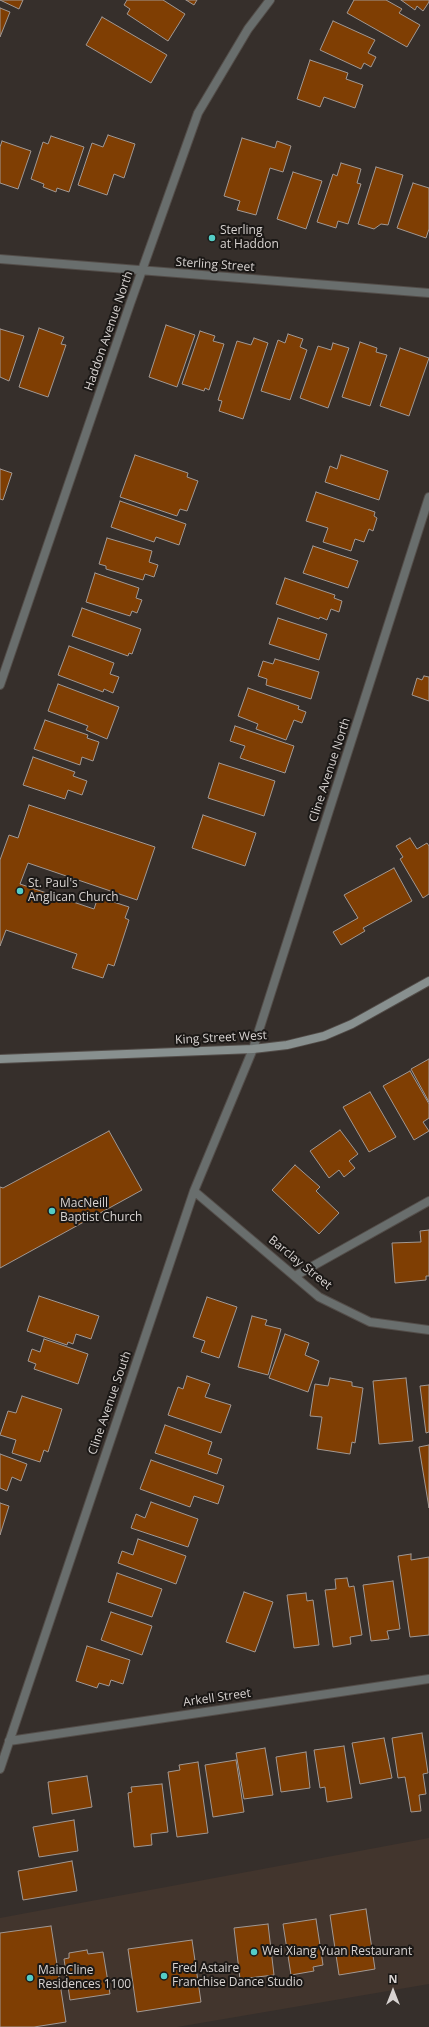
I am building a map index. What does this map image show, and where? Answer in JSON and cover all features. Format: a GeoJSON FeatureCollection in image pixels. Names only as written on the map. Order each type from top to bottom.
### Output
{"type":"FeatureCollection","features":[{"type":"Feature","properties":{"kind":"street","name":"Haddon Avenue North"},"geometry":{"type":"LineString","coordinates":[[0,684],[142,271],[198,114],[248,29],[270,0]]}},
{"type":"Feature","properties":{"kind":"street","name":"Sterling Street"},"geometry":{"type":"LineString","coordinates":[[0,259],[429,293]]}},
{"type":"Feature","properties":{"kind":"street","name":"Cline Avenue North"},"geometry":{"type":"LineString","coordinates":[[253,1049],[429,498]]}},
{"type":"Feature","properties":{"kind":"street","name":"King Street West"},"geometry":{"type":"LineString","coordinates":[[0,1059],[253,1049],[294,1044],[324,1036],[352,1024],[429,981]]}},
{"type":"Feature","properties":{"kind":"street","name":"Cline Avenue South"},"geometry":{"type":"LineString","coordinates":[[0,1769],[194,1191],[253,1049]]}},
{"type":"Feature","properties":{"kind":"street","name":"Barclay Street"},"geometry":{"type":"LineString","coordinates":[[194,1191],[319,1296],[370,1322],[429,1330]]}},
{"type":"Feature","properties":{"kind":"street"},"geometry":{"type":"LineString","coordinates":[[295,1276],[429,1201]]}},
{"type":"Feature","properties":{"kind":"street","name":"Arkell Street"},"geometry":{"type":"LineString","coordinates":[[10,1740],[429,1679]]}},
{"type":"Feature","properties":{"kind":"shaded area"},"geometry":{"type":"Polygon","coordinates":[[[429,1838],[429,1984],[177,2027],[0,2027],[0,1918],[429,1838]]]}},
{"type":"Feature","properties":{"kind":"building"},"geometry":{"type":"Polygon","coordinates":[[[0,0],[23,0],[19,9],[0,0]]]}},
{"type":"Feature","properties":{"kind":"building"},"geometry":{"type":"Polygon","coordinates":[[[127,0],[163,0],[185,14],[168,41],[127,14],[130,9],[124,5],[127,0]]]}},
{"type":"Feature","properties":{"kind":"building"},"geometry":{"type":"Polygon","coordinates":[[[186,0],[197,0],[194,5],[186,0]]]}},
{"type":"Feature","properties":{"kind":"building"},"geometry":{"type":"Polygon","coordinates":[[[354,0],[386,0],[402,9],[399,13],[420,25],[407,47],[347,13],[354,0]]]}},
{"type":"Feature","properties":{"kind":"building"},"geometry":{"type":"Polygon","coordinates":[[[401,0],[429,0],[429,2],[423,11],[417,6],[415,10],[401,0]]]}},
{"type":"Feature","properties":{"kind":"building"},"geometry":{"type":"Polygon","coordinates":[[[0,8],[10,12],[0,37],[0,8]]]}},
{"type":"Feature","properties":{"kind":"building"},"geometry":{"type":"Polygon","coordinates":[[[102,17],[167,55],[151,83],[86,45],[102,17]]]}},
{"type":"Feature","properties":{"kind":"building"},"geometry":{"type":"Polygon","coordinates":[[[333,21],[375,40],[368,53],[376,57],[371,67],[364,63],[361,69],[320,50],[333,21]]]}},
{"type":"Feature","properties":{"kind":"building"},"geometry":{"type":"Polygon","coordinates":[[[310,60],[348,73],[346,79],[363,85],[355,108],[324,97],[320,107],[297,99],[310,60]]]}},
{"type":"Feature","properties":{"kind":"building"},"geometry":{"type":"Polygon","coordinates":[[[108,135],[135,144],[124,178],[114,174],[107,195],[78,185],[92,143],[103,147],[108,135]]]}},
{"type":"Feature","properties":{"kind":"building"},"geometry":{"type":"Polygon","coordinates":[[[51,136],[84,147],[69,192],[57,188],[56,192],[43,187],[44,184],[31,179],[43,142],[48,144],[51,136]]]}},
{"type":"Feature","properties":{"kind":"building"},"geometry":{"type":"Polygon","coordinates":[[[242,138],[275,148],[277,141],[291,146],[283,172],[270,168],[256,215],[237,210],[240,201],[224,196],[242,138]]]}},
{"type":"Feature","properties":{"kind":"building"},"geometry":{"type":"Polygon","coordinates":[[[2,141],[31,151],[18,189],[0,183],[0,147],[2,141]]]}},
{"type":"Feature","properties":{"kind":"building"},"geometry":{"type":"Polygon","coordinates":[[[341,163],[361,169],[357,183],[361,184],[348,224],[338,221],[336,228],[317,222],[333,174],[337,176],[341,163]]]}},
{"type":"Feature","properties":{"kind":"building"},"geometry":{"type":"Polygon","coordinates":[[[376,167],[403,175],[388,225],[381,224],[374,229],[358,224],[376,167]]]}},
{"type":"Feature","properties":{"kind":"building"},"geometry":{"type":"Polygon","coordinates":[[[293,172],[322,181],[306,229],[277,219],[293,172]]]}},
{"type":"Feature","properties":{"kind":"building"},"geometry":{"type":"Polygon","coordinates":[[[413,183],[429,188],[429,229],[426,238],[397,228],[413,183]]]}},
{"type":"Feature","properties":{"kind":"building"},"geometry":{"type":"Polygon","coordinates":[[[166,325],[195,335],[177,387],[149,377],[166,325]]]}},
{"type":"Feature","properties":{"kind":"building"},"geometry":{"type":"Polygon","coordinates":[[[39,328],[64,337],[61,344],[66,345],[48,397],[19,387],[39,328]]]}},
{"type":"Feature","properties":{"kind":"building"},"geometry":{"type":"Polygon","coordinates":[[[0,329],[24,336],[9,381],[0,377],[0,329]]]}},
{"type":"Feature","properties":{"kind":"building"},"geometry":{"type":"Polygon","coordinates":[[[200,331],[215,336],[213,341],[224,344],[209,390],[205,388],[204,391],[182,384],[200,331]]]}},
{"type":"Feature","properties":{"kind":"building"},"geometry":{"type":"Polygon","coordinates":[[[288,334],[303,339],[300,347],[307,350],[290,400],[261,391],[278,340],[285,343],[288,334]]]}},
{"type":"Feature","properties":{"kind":"building"},"geometry":{"type":"Polygon","coordinates":[[[254,338],[268,343],[243,419],[219,411],[222,401],[218,400],[237,341],[251,345],[254,338]]]}},
{"type":"Feature","properties":{"kind":"building"},"geometry":{"type":"Polygon","coordinates":[[[360,342],[377,348],[376,352],[387,355],[370,406],[342,397],[360,342]]]}},
{"type":"Feature","properties":{"kind":"building"},"geometry":{"type":"Polygon","coordinates":[[[333,343],[349,348],[328,408],[300,398],[318,346],[331,350],[333,343]]]}},
{"type":"Feature","properties":{"kind":"building"},"geometry":{"type":"Polygon","coordinates":[[[400,348],[429,358],[409,416],[380,406],[400,348]]]}},
{"type":"Feature","properties":{"kind":"building"},"geometry":{"type":"Polygon","coordinates":[[[135,455],[188,473],[187,477],[198,481],[187,511],[180,509],[177,516],[120,497],[135,455]]]}},
{"type":"Feature","properties":{"kind":"building"},"geometry":{"type":"Polygon","coordinates":[[[341,455],[388,471],[379,500],[325,482],[330,466],[337,469],[341,455]]]}},
{"type":"Feature","properties":{"kind":"building"},"geometry":{"type":"Polygon","coordinates":[[[0,469],[12,473],[3,500],[0,499],[0,469]]]}},
{"type":"Feature","properties":{"kind":"building"},"geometry":{"type":"Polygon","coordinates":[[[316,492],[375,512],[374,516],[377,518],[373,531],[369,529],[364,542],[355,539],[351,551],[323,542],[328,528],[306,521],[316,492]]]}},
{"type":"Feature","properties":{"kind":"building"},"geometry":{"type":"Polygon","coordinates":[[[120,501],[186,524],[179,545],[156,537],[154,542],[111,527],[120,501]]]}},
{"type":"Feature","properties":{"kind":"building"},"geometry":{"type":"Polygon","coordinates":[[[107,538],[152,551],[149,562],[158,565],[154,577],[145,574],[143,580],[106,569],[106,566],[99,564],[107,538]]]}},
{"type":"Feature","properties":{"kind":"building"},"geometry":{"type":"Polygon","coordinates":[[[313,546],[358,561],[348,588],[303,573],[313,546]]]}},
{"type":"Feature","properties":{"kind":"building"},"geometry":{"type":"Polygon","coordinates":[[[95,573],[139,588],[136,598],[142,600],[137,613],[132,611],[130,616],[86,602],[95,573]]]}},
{"type":"Feature","properties":{"kind":"building"},"geometry":{"type":"Polygon","coordinates":[[[285,578],[335,595],[334,598],[342,601],[339,612],[331,609],[327,620],[320,617],[319,619],[276,604],[285,578]]]}},
{"type":"Feature","properties":{"kind":"building"},"geometry":{"type":"Polygon","coordinates":[[[82,608],[141,629],[132,654],[129,653],[128,656],[72,636],[82,608]]]}},
{"type":"Feature","properties":{"kind":"building"},"geometry":{"type":"Polygon","coordinates":[[[278,618],[327,634],[319,660],[269,644],[278,618]]]}},
{"type":"Feature","properties":{"kind":"building"},"geometry":{"type":"Polygon","coordinates":[[[69,646],[114,663],[110,674],[119,677],[113,693],[104,689],[103,692],[58,675],[69,646]]]}},
{"type":"Feature","properties":{"kind":"building"},"geometry":{"type":"Polygon","coordinates":[[[275,659],[319,672],[311,699],[266,685],[267,679],[258,676],[263,661],[273,664],[275,659]]]}},
{"type":"Feature","properties":{"kind":"building"},"geometry":{"type":"Polygon","coordinates":[[[424,676],[429,677],[429,701],[412,695],[417,678],[422,680],[424,676]]]}},
{"type":"Feature","properties":{"kind":"building"},"geometry":{"type":"Polygon","coordinates":[[[58,684],[119,707],[107,739],[86,730],[88,726],[48,711],[58,684]]]}},
{"type":"Feature","properties":{"kind":"building"},"geometry":{"type":"Polygon","coordinates":[[[248,688],[299,706],[298,709],[306,712],[302,723],[294,720],[286,740],[256,729],[258,724],[238,716],[248,688]]]}},
{"type":"Feature","properties":{"kind":"building"},"geometry":{"type":"Polygon","coordinates":[[[45,720],[88,735],[87,738],[99,742],[93,761],[82,757],[80,765],[34,749],[45,720]]]}},
{"type":"Feature","properties":{"kind":"building"},"geometry":{"type":"Polygon","coordinates":[[[235,726],[294,746],[285,773],[240,758],[245,746],[230,741],[235,726]]]}},
{"type":"Feature","properties":{"kind":"building"},"geometry":{"type":"Polygon","coordinates":[[[33,757],[75,772],[73,776],[87,781],[82,795],[68,790],[65,799],[23,785],[33,757]]]}},
{"type":"Feature","properties":{"kind":"building"},"geometry":{"type":"Polygon","coordinates":[[[219,763],[275,781],[264,816],[208,798],[219,763]]]}},
{"type":"Feature","properties":{"kind":"building","name":"St. Paul's Anglican Church"},"geometry":{"type":"Polygon","coordinates":[[[29,805],[155,847],[137,900],[28,863],[20,884],[94,909],[98,897],[129,907],[125,918],[129,920],[114,966],[108,964],[103,978],[72,968],[77,954],[6,930],[0,946],[0,860],[9,835],[18,838],[29,805]]]}},
{"type":"Feature","properties":{"kind":"building"},"geometry":{"type":"Polygon","coordinates":[[[203,815],[256,833],[245,866],[192,848],[203,815]]]}},
{"type":"Feature","properties":{"kind":"building"},"geometry":{"type":"Polygon","coordinates":[[[410,838],[417,849],[427,843],[429,846],[429,894],[423,898],[400,859],[403,857],[396,846],[410,838]]]}},
{"type":"Feature","properties":{"kind":"building"},"geometry":{"type":"Polygon","coordinates":[[[394,868],[412,901],[363,928],[365,931],[341,945],[333,932],[358,918],[344,895],[394,868]]]}},
{"type":"Feature","properties":{"kind":"building"},"geometry":{"type":"Polygon","coordinates":[[[429,1059],[429,1102],[411,1069],[429,1059]]]}},
{"type":"Feature","properties":{"kind":"building"},"geometry":{"type":"Polygon","coordinates":[[[410,1071],[429,1104],[429,1118],[423,1122],[429,1131],[414,1140],[383,1086],[410,1071]]]}},
{"type":"Feature","properties":{"kind":"building"},"geometry":{"type":"Polygon","coordinates":[[[370,1092],[396,1137],[369,1152],[343,1107],[370,1092]]]}},
{"type":"Feature","properties":{"kind":"building"},"geometry":{"type":"Polygon","coordinates":[[[340,1130],[358,1154],[349,1161],[355,1168],[344,1177],[339,1170],[329,1178],[310,1151],[340,1130]]]}},
{"type":"Feature","properties":{"kind":"building","name":"MacNeill Baptist Church"},"geometry":{"type":"Polygon","coordinates":[[[109,1131],[142,1190],[0,1268],[0,1187],[3,1188],[109,1131]]]}},
{"type":"Feature","properties":{"kind":"building"},"geometry":{"type":"Polygon","coordinates":[[[295,1165],[320,1187],[316,1191],[339,1213],[319,1234],[272,1190],[295,1165]]]}},
{"type":"Feature","properties":{"kind":"building"},"geometry":{"type":"Polygon","coordinates":[[[429,1230],[429,1276],[426,1276],[426,1280],[395,1283],[392,1243],[421,1242],[420,1231],[429,1230]]]}},
{"type":"Feature","properties":{"kind":"building"},"geometry":{"type":"Polygon","coordinates":[[[39,1296],[99,1316],[91,1339],[76,1334],[73,1344],[68,1342],[67,1345],[27,1331],[39,1296]]]}},
{"type":"Feature","properties":{"kind":"building"},"geometry":{"type":"Polygon","coordinates":[[[207,1297],[237,1307],[219,1358],[201,1352],[205,1341],[193,1337],[207,1297]]]}},
{"type":"Feature","properties":{"kind":"building"},"geometry":{"type":"Polygon","coordinates":[[[252,1316],[267,1320],[265,1325],[281,1329],[268,1375],[238,1367],[252,1316]]]}},
{"type":"Feature","properties":{"kind":"building"},"geometry":{"type":"Polygon","coordinates":[[[285,1334],[309,1343],[305,1355],[319,1361],[308,1392],[269,1378],[285,1334]]]}},
{"type":"Feature","properties":{"kind":"building"},"geometry":{"type":"Polygon","coordinates":[[[44,1339],[88,1354],[78,1384],[34,1369],[36,1364],[28,1361],[32,1349],[40,1352],[44,1339]]]}},
{"type":"Feature","properties":{"kind":"building"},"geometry":{"type":"Polygon","coordinates":[[[187,1376],[210,1384],[205,1397],[231,1405],[221,1433],[168,1415],[178,1387],[183,1389],[187,1376]]]}},
{"type":"Feature","properties":{"kind":"building"},"geometry":{"type":"Polygon","coordinates":[[[330,1378],[352,1382],[352,1386],[363,1388],[355,1443],[352,1442],[350,1454],[317,1449],[322,1417],[310,1416],[315,1384],[328,1386],[330,1378]]]}},
{"type":"Feature","properties":{"kind":"building"},"geometry":{"type":"Polygon","coordinates":[[[406,1378],[413,1441],[379,1444],[373,1381],[406,1378]]]}},
{"type":"Feature","properties":{"kind":"building"},"geometry":{"type":"Polygon","coordinates":[[[429,1385],[429,1432],[426,1433],[420,1386],[429,1385]]]}},
{"type":"Feature","properties":{"kind":"building"},"geometry":{"type":"Polygon","coordinates":[[[22,1396],[62,1409],[48,1452],[44,1450],[40,1462],[12,1453],[16,1440],[0,1435],[8,1411],[16,1413],[22,1396]]]}},
{"type":"Feature","properties":{"kind":"building"},"geometry":{"type":"Polygon","coordinates":[[[165,1425],[212,1442],[208,1454],[222,1459],[217,1474],[155,1453],[165,1425]]]}},
{"type":"Feature","properties":{"kind":"building"},"geometry":{"type":"Polygon","coordinates":[[[429,1445],[429,1508],[419,1447],[429,1445]]]}},
{"type":"Feature","properties":{"kind":"building"},"geometry":{"type":"Polygon","coordinates":[[[0,1454],[27,1464],[21,1481],[12,1477],[7,1491],[0,1488],[0,1454]]]}},
{"type":"Feature","properties":{"kind":"building"},"geometry":{"type":"Polygon","coordinates":[[[151,1460],[224,1486],[218,1504],[194,1496],[190,1507],[140,1489],[151,1460]]]}},
{"type":"Feature","properties":{"kind":"building"},"geometry":{"type":"Polygon","coordinates":[[[151,1502],[198,1519],[188,1547],[131,1528],[136,1514],[145,1518],[151,1502]]]}},
{"type":"Feature","properties":{"kind":"building"},"geometry":{"type":"Polygon","coordinates":[[[0,1503],[9,1506],[0,1535],[0,1503]]]}},
{"type":"Feature","properties":{"kind":"building"},"geometry":{"type":"Polygon","coordinates":[[[138,1539],[186,1556],[176,1584],[118,1563],[122,1551],[133,1555],[138,1539]]]}},
{"type":"Feature","properties":{"kind":"building"},"geometry":{"type":"Polygon","coordinates":[[[411,1554],[411,1560],[429,1557],[429,1635],[410,1637],[398,1556],[411,1554]]]}},
{"type":"Feature","properties":{"kind":"building"},"geometry":{"type":"Polygon","coordinates":[[[117,1573],[162,1589],[152,1617],[108,1602],[117,1573]]]}},
{"type":"Feature","properties":{"kind":"building"},"geometry":{"type":"Polygon","coordinates":[[[347,1578],[349,1587],[354,1586],[362,1635],[350,1637],[351,1644],[333,1647],[325,1590],[336,1589],[335,1579],[347,1578]]]}},
{"type":"Feature","properties":{"kind":"building"},"geometry":{"type":"Polygon","coordinates":[[[393,1581],[400,1629],[387,1631],[389,1639],[371,1641],[363,1585],[393,1581]]]}},
{"type":"Feature","properties":{"kind":"building"},"geometry":{"type":"Polygon","coordinates":[[[244,1592],[273,1602],[255,1652],[226,1642],[244,1592]]]}},
{"type":"Feature","properties":{"kind":"building"},"geometry":{"type":"Polygon","coordinates":[[[306,1593],[307,1601],[313,1600],[319,1645],[294,1648],[287,1595],[306,1593]]]}},
{"type":"Feature","properties":{"kind":"building"},"geometry":{"type":"Polygon","coordinates":[[[111,1612],[152,1626],[142,1655],[101,1640],[111,1612]]]}},
{"type":"Feature","properties":{"kind":"building"},"geometry":{"type":"Polygon","coordinates":[[[87,1646],[130,1660],[123,1684],[111,1680],[109,1686],[99,1683],[97,1688],[76,1681],[87,1646]]]}},
{"type":"Feature","properties":{"kind":"building"},"geometry":{"type":"Polygon","coordinates":[[[422,1733],[428,1773],[423,1774],[426,1794],[419,1795],[421,1811],[411,1812],[405,1777],[398,1778],[392,1738],[422,1733]]]}},
{"type":"Feature","properties":{"kind":"building"},"geometry":{"type":"Polygon","coordinates":[[[384,1738],[392,1778],[360,1784],[352,1743],[384,1738]]]}},
{"type":"Feature","properties":{"kind":"building"},"geometry":{"type":"Polygon","coordinates":[[[344,1746],[352,1798],[327,1802],[325,1787],[320,1788],[314,1750],[344,1746]]]}},
{"type":"Feature","properties":{"kind":"building"},"geometry":{"type":"Polygon","coordinates":[[[265,1748],[273,1795],[244,1799],[236,1753],[265,1748]]]}},
{"type":"Feature","properties":{"kind":"building"},"geometry":{"type":"Polygon","coordinates":[[[306,1752],[310,1788],[281,1792],[276,1757],[306,1752]]]}},
{"type":"Feature","properties":{"kind":"building"},"geometry":{"type":"Polygon","coordinates":[[[236,1760],[244,1812],[213,1817],[205,1765],[236,1760]]]}},
{"type":"Feature","properties":{"kind":"building"},"geometry":{"type":"Polygon","coordinates":[[[198,1762],[208,1833],[177,1837],[168,1772],[180,1770],[179,1765],[198,1762]]]}},
{"type":"Feature","properties":{"kind":"building"},"geometry":{"type":"Polygon","coordinates":[[[87,1776],[92,1807],[52,1814],[48,1782],[87,1776]]]}},
{"type":"Feature","properties":{"kind":"building"},"geometry":{"type":"Polygon","coordinates":[[[162,1784],[168,1832],[151,1834],[152,1845],[134,1847],[128,1793],[132,1792],[131,1787],[162,1784]]]}},
{"type":"Feature","properties":{"kind":"building"},"geometry":{"type":"Polygon","coordinates":[[[74,1820],[78,1851],[39,1857],[33,1827],[74,1820]]]}},
{"type":"Feature","properties":{"kind":"building"},"geometry":{"type":"Polygon","coordinates":[[[72,1861],[77,1891],[23,1900],[18,1871],[72,1861]]]}},
{"type":"Feature","properties":{"kind":"building"},"geometry":{"type":"Polygon","coordinates":[[[366,1909],[375,1969],[339,1975],[330,1915],[366,1909]]]}},
{"type":"Feature","properties":{"kind":"building"},"geometry":{"type":"Polygon","coordinates":[[[316,1919],[323,1965],[313,1967],[314,1971],[291,1975],[283,1924],[316,1919]]]}},
{"type":"Feature","properties":{"kind":"building","name":"Wei Xiang Yuan Restaurant"},"geometry":{"type":"Polygon","coordinates":[[[268,1924],[274,1975],[240,1979],[234,1928],[268,1924]]]}},
{"type":"Feature","properties":{"kind":"building","name":"MainCline Residences 1100"},"geometry":{"type":"Polygon","coordinates":[[[51,1926],[66,2022],[34,2027],[0,2027],[0,1933],[51,1926]]]}},
{"type":"Feature","properties":{"kind":"building","name":"Fred Astaire Franchise Dance Studio"},"geometry":{"type":"Polygon","coordinates":[[[192,1940],[201,2002],[137,2012],[128,1949],[192,1940]]]}},
{"type":"Feature","properties":{"kind":"building"},"geometry":{"type":"Polygon","coordinates":[[[87,1950],[88,1954],[103,1952],[110,1994],[70,2000],[64,1959],[69,1958],[69,1953],[87,1950]]]}},
{"type":"Feature","properties":{"kind":"place","name":"Sterling at Haddon"},"geometry":{"type":"Point","coordinates":[212,238]}},
{"type":"Feature","properties":{"kind":"place","name":"St. Paul's Anglican Church"},"geometry":{"type":"Point","coordinates":[20,891]}},
{"type":"Feature","properties":{"kind":"place","name":"MacNeill Baptist Church"},"geometry":{"type":"Point","coordinates":[52,1211]}},
{"type":"Feature","properties":{"kind":"place","name":"Wei Xiang Yuan Restaurant"},"geometry":{"type":"Point","coordinates":[254,1952]}},
{"type":"Feature","properties":{"kind":"place","name":"Fred Astaire Franchise Dance Studio"},"geometry":{"type":"Point","coordinates":[164,1976]}},
{"type":"Feature","properties":{"kind":"place","name":"MainCline Residences 1100"},"geometry":{"type":"Point","coordinates":[30,1978]}}]}
